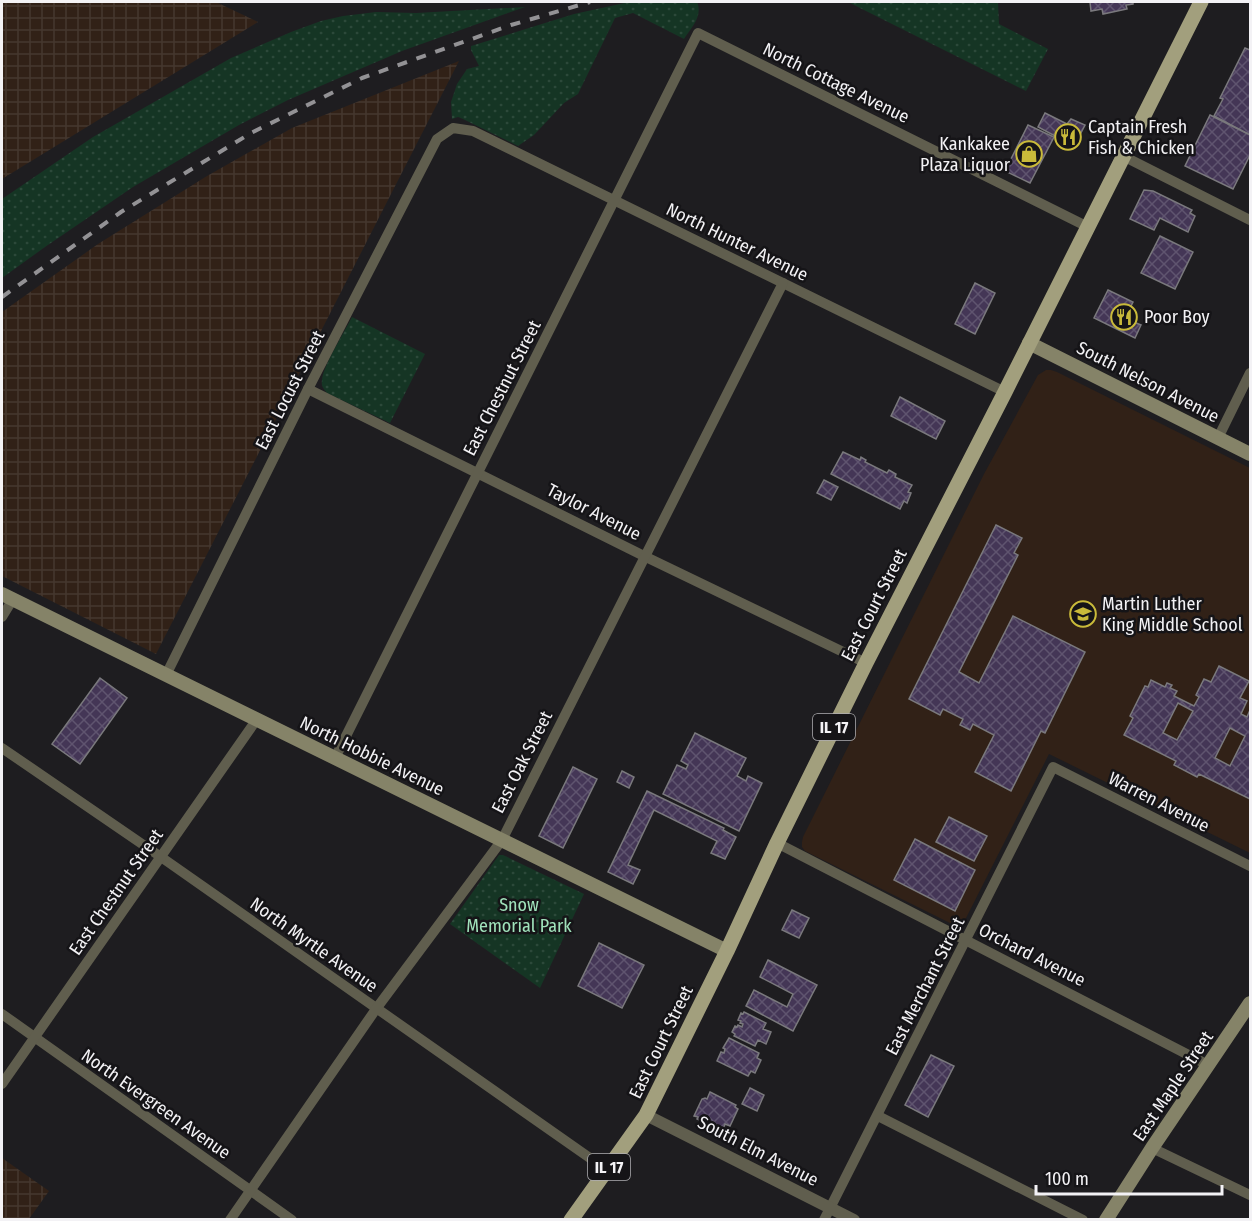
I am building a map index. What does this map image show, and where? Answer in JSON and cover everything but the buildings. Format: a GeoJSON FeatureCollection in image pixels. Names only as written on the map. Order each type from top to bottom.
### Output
{"type":"FeatureCollection","features":[{"type":"Feature","properties":{"kind":"main road","name":"East Court Street"},"geometry":{"type":"LineString","coordinates":[[571,1220],[646,1115],[728,951],[777,843],[866,663],[1201,2]]}},
{"type":"Feature","properties":{"kind":"main road","name":"South Nelson Avenue"},"geometry":{"type":"LineString","coordinates":[[1029,343],[1251,454]]}},
{"type":"Feature","properties":{"kind":"main road","name":"North Hobbie Avenue"},"geometry":{"type":"LineString","coordinates":[[7,596],[728,951]]}},
{"type":"Feature","properties":{"kind":"main road","name":"East Maple Street"},"geometry":{"type":"LineString","coordinates":[[1106,1220],[1251,1003]]}},
{"type":"Feature","properties":{"kind":"street","name":"East Chestnut Street"},"geometry":{"type":"LineString","coordinates":[[335,758],[698,33]]}},
{"type":"Feature","properties":{"kind":"street","name":"North Cottage Avenue"},"geometry":{"type":"LineString","coordinates":[[698,33],[1088,227]]}},
{"type":"Feature","properties":{"kind":"street","name":"North Hunter Avenue"},"geometry":{"type":"LineString","coordinates":[[453,128],[473,131],[1005,392]]}},
{"type":"Feature","properties":{"kind":"street","name":"East Locust Street"},"geometry":{"type":"LineString","coordinates":[[166,675],[308,389],[437,140],[453,128]]}},
{"type":"Feature","properties":{"kind":"street"},"geometry":{"type":"LineString","coordinates":[[1123,156],[1251,220]]}},
{"type":"Feature","properties":{"kind":"street","name":"East Oak Street"},"geometry":{"type":"LineString","coordinates":[[230,1220],[376,1009],[502,840],[783,283]]}},
{"type":"Feature","properties":{"kind":"street"},"geometry":{"type":"LineString","coordinates":[[1218,438],[1251,373]]}},
{"type":"Feature","properties":{"kind":"street","name":"Taylor Avenue"},"geometry":{"type":"LineString","coordinates":[[308,389],[646,557],[866,663]]}},
{"type":"Feature","properties":{"kind":"street"},"geometry":{"type":"LineString","coordinates":[[2,617],[7,596]]}},
{"type":"Feature","properties":{"kind":"street","name":"East Chestnut Street"},"geometry":{"type":"LineString","coordinates":[[2,1084],[257,719]]}},
{"type":"Feature","properties":{"kind":"street","name":"North Myrtle Avenue"},"geometry":{"type":"LineString","coordinates":[[2,748],[607,1170]]}},
{"type":"Feature","properties":{"kind":"street","name":"Warren Avenue"},"geometry":{"type":"LineString","coordinates":[[1053,767],[1251,866]]}},
{"type":"Feature","properties":{"kind":"street","name":"East Merchant Street"},"geometry":{"type":"LineString","coordinates":[[824,1220],[1053,767]]}},
{"type":"Feature","properties":{"kind":"street","name":"Orchard Avenue"},"geometry":{"type":"LineString","coordinates":[[777,843],[1208,1065]]}},
{"type":"Feature","properties":{"kind":"street","name":"North Evergreen Avenue"},"geometry":{"type":"LineString","coordinates":[[2,1014],[292,1220]]}},
{"type":"Feature","properties":{"kind":"street","name":"South Elm Avenue"},"geometry":{"type":"LineString","coordinates":[[646,1115],[854,1220]]}},
{"type":"Feature","properties":{"kind":"street"},"geometry":{"type":"LineString","coordinates":[[878,1116],[1083,1220]]}},
{"type":"Feature","properties":{"kind":"street"},"geometry":{"type":"LineString","coordinates":[[1152,1148],[1251,1195]]}},
{"type":"Feature","properties":{"kind":"shaded area"},"geometry":{"type":"Polygon","coordinates":[[[2,2],[216,2],[258,22],[2,179],[2,2]]]}},
{"type":"Feature","properties":{"kind":"shaded area"},"geometry":{"type":"Polygon","coordinates":[[[459,61],[156,654],[2,576],[2,312],[98,244],[207,176],[292,128],[459,61]]]}},
{"type":"Feature","properties":{"kind":"shaded area","name":"Martin Luther King Middle School"},"geometry":{"type":"Polygon","coordinates":[[[1046,370],[1057,372],[1250,468],[1250,853],[1049,754],[963,924],[958,926],[805,851],[802,842],[984,474],[1038,375],[1046,370]]]}},
{"type":"Feature","properties":{"kind":"shaded area"},"geometry":{"type":"Polygon","coordinates":[[[2,1158],[49,1191],[29,1219],[2,1219],[2,1158]]]}},
{"type":"Feature","properties":{"kind":"green space"},"geometry":{"type":"Polygon","coordinates":[[[629,2],[697,2],[699,12],[684,39],[633,13],[615,18],[578,94],[564,103],[534,135],[518,146],[463,119],[458,117],[452,119],[451,102],[457,84],[467,69],[479,66],[471,46],[574,14],[629,2]]]}},
{"type":"Feature","properties":{"kind":"green space"},"geometry":{"type":"Polygon","coordinates":[[[848,2],[998,2],[999,24],[1048,49],[1026,91],[848,2]]]}},
{"type":"Feature","properties":{"kind":"green space"},"geometry":{"type":"Polygon","coordinates":[[[525,7],[402,51],[288,100],[239,125],[133,187],[2,278],[2,199],[93,137],[231,58],[291,32],[343,16],[376,12],[416,13],[525,7]]]}},
{"type":"Feature","properties":{"kind":"green space"},"geometry":{"type":"Polygon","coordinates":[[[352,317],[425,354],[390,423],[327,393],[322,385],[326,366],[352,317]]]}},
{"type":"Feature","properties":{"kind":"green space","name":"Snow Memorial Park"},"geometry":{"type":"Polygon","coordinates":[[[499,855],[584,894],[540,988],[450,924],[499,855]]]}},
{"type":"Feature","properties":{"kind":"railway"},"geometry":{"type":"LineString","coordinates":[[2,297],[121,212],[251,133],[362,78],[511,25],[590,2]]}},
{"type":"Feature","properties":{"kind":"place","name":"Captain Fresh Fish & Chicken"},"geometry":{"type":"Point","coordinates":[1068,137]}},
{"type":"Feature","properties":{"kind":"place","name":"Kankakee Plaza Liquor"},"geometry":{"type":"Point","coordinates":[1029,154]}},
{"type":"Feature","properties":{"kind":"place","name":"Poor Boy"},"geometry":{"type":"Point","coordinates":[1124,317]}},
{"type":"Feature","properties":{"kind":"place","name":"Martin Luther King Middle School"},"geometry":{"type":"Point","coordinates":[1083,614]}}]}
